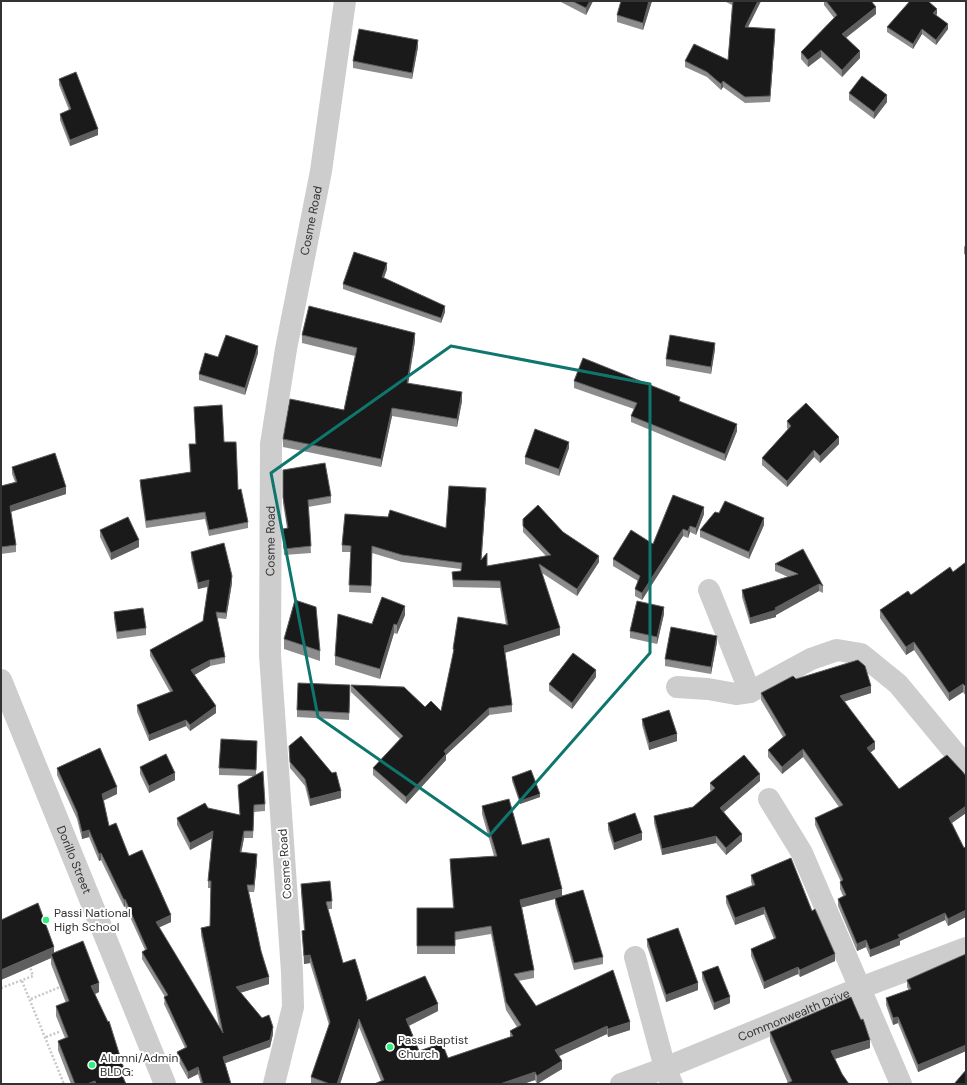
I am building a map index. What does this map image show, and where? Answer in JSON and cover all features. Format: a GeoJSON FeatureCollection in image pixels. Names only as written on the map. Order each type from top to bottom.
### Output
{"type":"FeatureCollection","features":[{"type":"Feature","properties":{"kind":"street","name":"Cosme Road"},"geometry":{"type":"LineString","coordinates":[[274,1084],[293,1007],[292,964],[270,655],[271,444],[286,349],[321,170],[345,1]]}},
{"type":"Feature","properties":{"kind":"street"},"geometry":{"type":"LineString","coordinates":[[709,590],[750,692]]}},
{"type":"Feature","properties":{"kind":"street"},"geometry":{"type":"LineString","coordinates":[[678,687],[708,689],[736,694],[750,692],[818,657],[837,650],[861,654],[898,684],[966,766]]}},
{"type":"Feature","properties":{"kind":"street","name":"Dorillo Street"},"geometry":{"type":"LineString","coordinates":[[1,680],[165,1084]]}},
{"type":"Feature","properties":{"kind":"street"},"geometry":{"type":"LineString","coordinates":[[769,799],[802,853],[901,1084]]}},
{"type":"Feature","properties":{"kind":"street","name":"Commonwealth Drive"},"geometry":{"type":"LineString","coordinates":[[622,1084],[669,1076],[860,988],[966,948]]}},
{"type":"Feature","properties":{"kind":"street"},"geometry":{"type":"LineString","coordinates":[[635,957],[669,1076]]}},
{"type":"Feature","properties":{"kind":"path"},"geometry":{"type":"LineString","coordinates":[[1,988],[33,976],[30,968]]}},
{"type":"Feature","properties":{"kind":"path"},"geometry":{"type":"LineString","coordinates":[[22,981],[31,999],[64,1084]]}},
{"type":"Feature","properties":{"kind":"path"},"geometry":{"type":"LineString","coordinates":[[31,999],[60,987]]}},
{"type":"Feature","properties":{"kind":"path"},"geometry":{"type":"LineString","coordinates":[[46,1037],[61,1031]]}},
{"type":"Feature","properties":{"kind":"highlighted area"},"geometry":{"type":"Polygon","coordinates":[[[451,346],[650,384],[650,653],[489,836],[318,717],[271,473],[451,346]]]}},
{"type":"Feature","properties":{"kind":"building"},"geometry":{"type":"Polygon","coordinates":[[[572,1],[590,1],[586,8],[572,1]]]}},
{"type":"Feature","properties":{"kind":"building"},"geometry":{"type":"Polygon","coordinates":[[[621,1],[649,1],[643,23],[617,15],[621,1]]]}},
{"type":"Feature","properties":{"kind":"building"},"geometry":{"type":"Polygon","coordinates":[[[733,1],[758,1],[745,27],[775,29],[770,96],[745,97],[723,81],[721,84],[707,72],[685,61],[694,44],[728,60],[733,1]]]}},
{"type":"Feature","properties":{"kind":"building"},"geometry":{"type":"Polygon","coordinates":[[[826,1],[871,1],[876,7],[842,34],[860,51],[842,70],[821,50],[808,60],[801,52],[837,15],[826,1]]]}},
{"type":"Feature","properties":{"kind":"building"},"geometry":{"type":"Polygon","coordinates":[[[910,1],[928,1],[937,9],[933,13],[948,24],[936,40],[922,29],[913,44],[887,27],[910,1]]]}},
{"type":"Feature","properties":{"kind":"building"},"geometry":{"type":"Polygon","coordinates":[[[359,29],[418,40],[412,73],[353,61],[359,29]]]}},
{"type":"Feature","properties":{"kind":"building"},"geometry":{"type":"Polygon","coordinates":[[[76,72],[98,129],[70,140],[60,114],[71,109],[59,79],[76,72]]]}},
{"type":"Feature","properties":{"kind":"building"},"geometry":{"type":"Polygon","coordinates":[[[862,76],[887,95],[874,112],[849,93],[862,76]]]}},
{"type":"Feature","properties":{"kind":"building"},"geometry":{"type":"Polygon","coordinates":[[[354,252],[387,263],[382,277],[445,306],[441,318],[343,284],[354,252]]]}},
{"type":"Feature","properties":{"kind":"building"},"geometry":{"type":"Polygon","coordinates":[[[309,306],[415,333],[407,383],[462,392],[457,419],[392,408],[381,459],[283,439],[290,399],[344,410],[357,348],[302,335],[309,306]]]}},
{"type":"Feature","properties":{"kind":"building"},"geometry":{"type":"Polygon","coordinates":[[[226,335],[258,346],[245,388],[199,374],[205,353],[218,357],[226,335]]]}},
{"type":"Feature","properties":{"kind":"building"},"geometry":{"type":"Polygon","coordinates":[[[670,335],[715,343],[711,367],[666,359],[670,335]]]}},
{"type":"Feature","properties":{"kind":"building"},"geometry":{"type":"Polygon","coordinates":[[[583,358],[680,397],[679,401],[737,424],[725,454],[631,416],[637,403],[574,381],[583,358]]]}},
{"type":"Feature","properties":{"kind":"building"},"geometry":{"type":"Polygon","coordinates":[[[806,403],[839,437],[820,456],[814,450],[787,481],[762,458],[791,426],[787,421],[806,403]]]}},
{"type":"Feature","properties":{"kind":"building"},"geometry":{"type":"Polygon","coordinates":[[[222,405],[224,442],[236,442],[238,490],[241,489],[248,522],[209,530],[205,512],[146,521],[140,480],[191,472],[189,444],[196,444],[194,407],[222,405]]]}},
{"type":"Feature","properties":{"kind":"building"},"geometry":{"type":"Polygon","coordinates":[[[535,429],[569,442],[559,469],[525,457],[535,429]]]}},
{"type":"Feature","properties":{"kind":"building"},"geometry":{"type":"Polygon","coordinates":[[[55,453],[66,487],[10,506],[16,545],[1,547],[1,486],[17,482],[12,467],[55,453]]]}},
{"type":"Feature","properties":{"kind":"building"},"geometry":{"type":"Polygon","coordinates":[[[325,463],[331,496],[308,500],[311,546],[284,549],[283,529],[288,528],[283,497],[283,470],[325,463]]]}},
{"type":"Feature","properties":{"kind":"building"},"geometry":{"type":"Polygon","coordinates":[[[449,486],[486,488],[481,560],[487,553],[487,566],[551,555],[523,526],[523,519],[538,505],[563,532],[599,556],[577,589],[539,564],[560,628],[504,646],[512,705],[489,708],[444,751],[446,754],[406,797],[373,768],[403,736],[351,685],[404,687],[425,707],[431,701],[441,711],[454,649],[458,617],[508,625],[500,581],[453,580],[452,572],[461,571],[462,563],[402,555],[372,546],[371,586],[349,585],[351,546],[342,545],[345,514],[388,517],[390,510],[446,528],[449,486]]]}},
{"type":"Feature","properties":{"kind":"building"},"geometry":{"type":"Polygon","coordinates":[[[673,495],[704,507],[696,528],[690,526],[688,531],[683,529],[642,593],[635,589],[640,576],[613,559],[631,530],[653,544],[673,495]]]}},
{"type":"Feature","properties":{"kind":"building"},"geometry":{"type":"Polygon","coordinates":[[[725,501],[764,518],[749,552],[700,530],[715,512],[719,513],[725,501]]]}},
{"type":"Feature","properties":{"kind":"building"},"geometry":{"type":"Polygon","coordinates":[[[128,517],[139,540],[111,553],[100,530],[128,517]]]}},
{"type":"Feature","properties":{"kind":"building"},"geometry":{"type":"Polygon","coordinates":[[[224,543],[232,576],[226,613],[216,612],[225,657],[210,660],[191,670],[216,706],[190,725],[186,720],[149,735],[137,705],[173,691],[150,650],[203,621],[209,580],[198,583],[191,552],[224,543]]]}},
{"type":"Feature","properties":{"kind":"building"},"geometry":{"type":"Polygon","coordinates":[[[803,549],[823,586],[819,584],[775,608],[776,610],[750,618],[742,590],[798,574],[775,564],[803,549]]]}},
{"type":"Feature","properties":{"kind":"building"},"geometry":{"type":"Polygon","coordinates":[[[966,562],[966,687],[963,684],[949,693],[914,642],[906,647],[880,610],[908,591],[911,595],[950,567],[953,572],[966,562]]]}},
{"type":"Feature","properties":{"kind":"building"},"geometry":{"type":"Polygon","coordinates":[[[382,597],[405,606],[397,625],[394,624],[380,669],[335,656],[338,614],[372,624],[382,597]]]}},
{"type":"Feature","properties":{"kind":"building"},"geometry":{"type":"Polygon","coordinates":[[[295,600],[316,607],[320,651],[284,639],[295,600]]]}},
{"type":"Feature","properties":{"kind":"building"},"geometry":{"type":"Polygon","coordinates":[[[637,601],[664,607],[657,637],[630,631],[637,601]]]}},
{"type":"Feature","properties":{"kind":"building"},"geometry":{"type":"Polygon","coordinates":[[[143,608],[146,628],[117,632],[114,612],[143,608]]]}},
{"type":"Feature","properties":{"kind":"building"},"geometry":{"type":"Polygon","coordinates":[[[671,627],[717,636],[711,667],[665,659],[671,627]]]}},
{"type":"Feature","properties":{"kind":"building"},"geometry":{"type":"Polygon","coordinates":[[[573,653],[596,670],[572,703],[549,684],[573,653]]]}},
{"type":"Feature","properties":{"kind":"building"},"geometry":{"type":"Polygon","coordinates":[[[858,660],[865,666],[871,686],[840,696],[875,742],[867,748],[899,789],[947,755],[966,776],[966,806],[949,818],[964,848],[966,846],[966,910],[948,919],[945,913],[898,935],[900,938],[870,950],[866,940],[857,944],[838,899],[846,895],[840,882],[843,880],[815,818],[843,805],[803,749],[782,767],[768,750],[786,735],[761,693],[793,676],[796,679],[858,660]]]}},
{"type":"Feature","properties":{"kind":"building"},"geometry":{"type":"Polygon","coordinates":[[[298,683],[350,685],[349,713],[297,710],[298,683]]]}},
{"type":"Feature","properties":{"kind":"building"},"geometry":{"type":"Polygon","coordinates":[[[669,710],[677,734],[649,743],[642,719],[669,710]]]}},
{"type":"Feature","properties":{"kind":"building"},"geometry":{"type":"Polygon","coordinates":[[[301,736],[332,773],[336,772],[341,791],[310,799],[305,779],[290,762],[289,746],[301,736]]]}},
{"type":"Feature","properties":{"kind":"building"},"geometry":{"type":"Polygon","coordinates":[[[221,739],[257,741],[256,770],[219,768],[221,739]]]}},
{"type":"Feature","properties":{"kind":"building"},"geometry":{"type":"Polygon","coordinates":[[[100,748],[117,787],[102,794],[109,826],[116,823],[129,856],[142,850],[171,915],[156,922],[223,1033],[201,928],[210,926],[211,881],[208,881],[213,831],[190,843],[177,818],[205,803],[208,808],[240,815],[238,785],[263,771],[265,804],[254,805],[253,831],[244,831],[240,852],[257,854],[254,885],[247,885],[261,951],[269,977],[236,987],[262,1018],[269,1015],[273,1027],[270,1040],[223,1057],[231,1084],[203,1084],[198,1067],[188,1072],[177,1052],[187,1047],[164,997],[168,995],[142,952],[147,949],[125,899],[124,900],[101,853],[99,854],[89,830],[82,832],[77,812],[57,768],[100,748]]]}},
{"type":"Feature","properties":{"kind":"building"},"geometry":{"type":"Polygon","coordinates":[[[166,754],[175,773],[149,786],[140,767],[166,754]]]}},
{"type":"Feature","properties":{"kind":"building"},"geometry":{"type":"Polygon","coordinates":[[[744,755],[760,774],[720,808],[742,834],[726,848],[716,836],[662,849],[654,816],[693,807],[715,788],[710,783],[744,755]]]}},
{"type":"Feature","properties":{"kind":"building"},"geometry":{"type":"Polygon","coordinates":[[[531,770],[540,794],[520,801],[512,777],[531,770]]]}},
{"type":"Feature","properties":{"kind":"building"},"geometry":{"type":"Polygon","coordinates":[[[509,799],[522,845],[549,838],[562,889],[520,900],[534,970],[514,974],[536,1006],[613,970],[630,1022],[608,1029],[607,1026],[555,1050],[562,1061],[537,1076],[535,1072],[500,1084],[374,1084],[384,1080],[359,1019],[337,1084],[330,1084],[311,1077],[330,1022],[310,955],[304,956],[302,931],[305,930],[301,884],[330,881],[332,901],[326,902],[343,963],[355,959],[367,998],[366,1001],[425,976],[438,1004],[406,1019],[419,1051],[442,1043],[448,1058],[513,1036],[510,1031],[521,1025],[506,1002],[491,926],[455,932],[455,946],[417,946],[417,908],[454,908],[450,859],[497,856],[482,806],[509,799]]]}},
{"type":"Feature","properties":{"kind":"building"},"geometry":{"type":"Polygon","coordinates":[[[635,813],[642,833],[614,843],[608,823],[635,813]]]}},
{"type":"Feature","properties":{"kind":"building"},"geometry":{"type":"Polygon","coordinates":[[[791,858],[812,911],[815,909],[835,954],[800,970],[798,967],[764,982],[751,949],[776,938],[764,907],[735,918],[726,896],[755,885],[751,875],[791,858]]]}},
{"type":"Feature","properties":{"kind":"building"},"geometry":{"type":"Polygon","coordinates":[[[583,890],[603,957],[574,963],[555,898],[583,890]]]}},
{"type":"Feature","properties":{"kind":"building"},"geometry":{"type":"Polygon","coordinates":[[[38,903],[54,947],[1,970],[1,920],[38,903]]]}},
{"type":"Feature","properties":{"kind":"building"},"geometry":{"type":"Polygon","coordinates":[[[678,928],[698,983],[666,995],[647,939],[678,928]]]}},
{"type":"Feature","properties":{"kind":"building"},"geometry":{"type":"Polygon","coordinates":[[[83,941],[99,983],[91,986],[108,1022],[109,1021],[124,1069],[120,1071],[126,1084],[96,1084],[95,1081],[87,1084],[75,1084],[58,1041],[68,1037],[56,1006],[69,1001],[51,954],[83,941]]]}},
{"type":"Feature","properties":{"kind":"building"},"geometry":{"type":"Polygon","coordinates":[[[966,954],[966,1045],[918,1065],[898,1017],[893,1018],[886,998],[911,989],[907,980],[966,954]]]}},
{"type":"Feature","properties":{"kind":"building"},"geometry":{"type":"Polygon","coordinates":[[[718,966],[730,997],[714,1003],[702,972],[718,966]]]}},
{"type":"Feature","properties":{"kind":"building"},"geometry":{"type":"Polygon","coordinates":[[[851,997],[861,1020],[863,1019],[870,1040],[831,1051],[842,1074],[849,1084],[785,1084],[792,1081],[770,1032],[851,997]]]}},
{"type":"Feature","properties":{"kind":"building"},"geometry":{"type":"Polygon","coordinates":[[[966,1070],[966,1084],[954,1084],[966,1070]]]}},
{"type":"Feature","properties":{"kind":"place","name":"Passi National High School"},"geometry":{"type":"Point","coordinates":[46,920]}},
{"type":"Feature","properties":{"kind":"place","name":"Passi Baptist Church"},"geometry":{"type":"Point","coordinates":[390,1047]}},
{"type":"Feature","properties":{"kind":"place","name":"Alumni/Admin BLDG:"},"geometry":{"type":"Point","coordinates":[92,1065]}}]}
